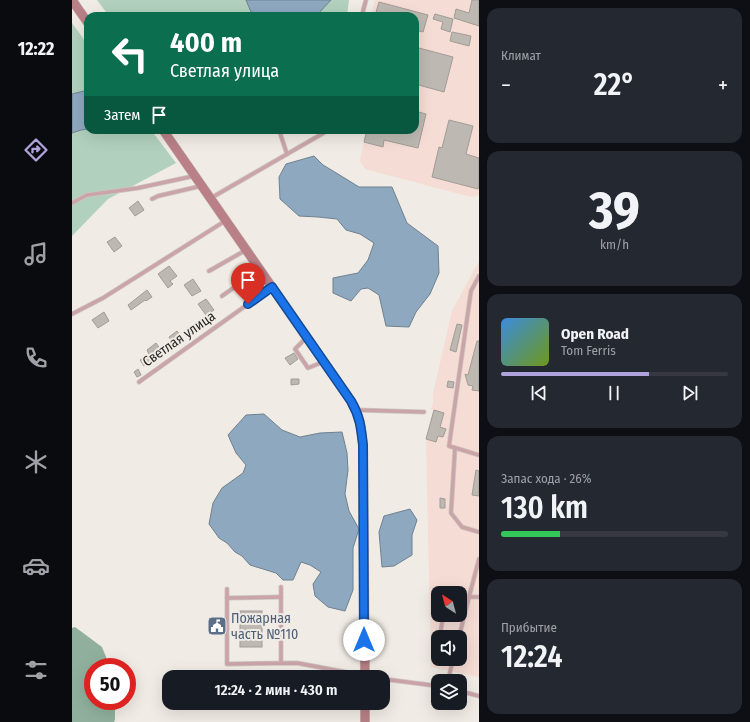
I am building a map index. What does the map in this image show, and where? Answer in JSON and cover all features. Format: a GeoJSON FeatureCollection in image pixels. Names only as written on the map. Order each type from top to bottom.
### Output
{"type":"FeatureCollection","features":[{"type":"Feature","properties":{"kind":"main road"},"geometry":{"type":"LineString","coordinates":[[72,0],[84,17]]}},
{"type":"Feature","properties":{"kind":"main road"},"geometry":{"type":"LineString","coordinates":[[166,134],[356,410],[360,422],[363,445],[367,670]]}},
{"type":"Feature","properties":{"kind":"main road"},"geometry":{"type":"LineString","coordinates":[[365,710],[365,722]]}},
{"type":"Feature","properties":{"kind":"lane"},"geometry":{"type":"LineString","coordinates":[[363,12],[366,0]]}},
{"type":"Feature","properties":{"kind":"lane"},"geometry":{"type":"LineString","coordinates":[[280,134],[287,154]]}},
{"type":"Feature","properties":{"kind":"lane"},"geometry":{"type":"LineString","coordinates":[[210,198],[322,134]]}},
{"type":"Feature","properties":{"kind":"lane"},"geometry":{"type":"LineString","coordinates":[[72,203],[87,195],[138,188],[195,176]]}},
{"type":"Feature","properties":{"kind":"lane"},"geometry":{"type":"LineString","coordinates":[[152,199],[158,196],[202,185]]}},
{"type":"Feature","properties":{"kind":"lane"},"geometry":{"type":"LineString","coordinates":[[72,314],[103,298],[226,220]]}},
{"type":"Feature","properties":{"kind":"lane"},"geometry":{"type":"LineString","coordinates":[[209,271],[246,250]]}},
{"type":"Feature","properties":{"kind":"lane"},"geometry":{"type":"LineString","coordinates":[[222,296],[259,269]]}},
{"type":"Feature","properties":{"kind":"lane"},"geometry":{"type":"LineString","coordinates":[[479,276],[471,290],[449,446],[479,455]]}},
{"type":"Feature","properties":{"kind":"lane","name":"Светлая улица"},"geometry":{"type":"LineString","coordinates":[[139,382],[272,287]]}},
{"type":"Feature","properties":{"kind":"lane"},"geometry":{"type":"LineString","coordinates":[[307,337],[295,349],[308,368],[324,362]]}},
{"type":"Feature","properties":{"kind":"lane"},"geometry":{"type":"LineString","coordinates":[[356,410],[424,412]]}},
{"type":"Feature","properties":{"kind":"lane"},"geometry":{"type":"LineString","coordinates":[[455,448],[451,513],[462,526],[479,532]]}},
{"type":"Feature","properties":{"kind":"lane"},"geometry":{"type":"LineString","coordinates":[[461,630],[479,559]]}},
{"type":"Feature","properties":{"kind":"lane"},"geometry":{"type":"LineString","coordinates":[[281,587],[281,664]]}},
{"type":"Feature","properties":{"kind":"lane"},"geometry":{"type":"LineString","coordinates":[[227,589],[227,664],[297,663],[332,670]]}},
{"type":"Feature","properties":{"kind":"lane"},"geometry":{"type":"LineString","coordinates":[[469,598],[479,597]]}},
{"type":"Feature","properties":{"kind":"lane"},"geometry":{"type":"LineString","coordinates":[[227,598],[281,598]]}},
{"type":"Feature","properties":{"kind":"lane"},"geometry":{"type":"LineString","coordinates":[[390,680],[431,685]]}},
{"type":"Feature","properties":{"kind":"lane"},"geometry":{"type":"LineString","coordinates":[[467,693],[479,696]]}},
{"type":"Feature","properties":{"kind":"shaded area"},"geometry":{"type":"Polygon","coordinates":[[[375,0],[479,0],[479,195],[471,197],[365,169],[360,161],[365,134],[419,134],[419,12],[372,12],[375,0]]]}},
{"type":"Feature","properties":{"kind":"shaded area"},"geometry":{"type":"Polygon","coordinates":[[[479,261],[479,677],[431,667],[426,439],[434,410],[431,409],[433,404],[433,394],[452,311],[479,261]]]}},
{"type":"Feature","properties":{"kind":"green space"},"geometry":{"type":"Polygon","coordinates":[[[97,0],[349,0],[348,12],[106,12],[97,0]]]}},
{"type":"Feature","properties":{"kind":"green space"},"geometry":{"type":"Polygon","coordinates":[[[72,23],[84,40],[84,134],[154,134],[176,163],[108,199],[72,236],[72,23]]]}},
{"type":"Feature","properties":{"kind":"green space"},"geometry":{"type":"Polygon","coordinates":[[[75,627],[102,647],[106,658],[84,658],[84,710],[115,710],[114,722],[72,722],[72,628],[75,627]]]}},
{"type":"Feature","properties":{"kind":"water"},"geometry":{"type":"Polygon","coordinates":[[[246,0],[331,0],[320,12],[251,12],[246,0]]]}},
{"type":"Feature","properties":{"kind":"water"},"geometry":{"type":"Polygon","coordinates":[[[84,91],[84,130],[72,133],[72,94],[84,91]]]}},
{"type":"Feature","properties":{"kind":"water"},"geometry":{"type":"Polygon","coordinates":[[[314,156],[323,165],[359,187],[392,187],[407,223],[438,246],[439,273],[430,294],[416,312],[409,327],[386,326],[379,295],[368,288],[361,289],[351,301],[333,293],[333,278],[358,273],[368,260],[374,243],[360,234],[346,230],[337,219],[299,216],[280,199],[279,177],[286,164],[314,156]]]}},
{"type":"Feature","properties":{"kind":"water"},"geometry":{"type":"Polygon","coordinates":[[[264,414],[282,430],[300,437],[320,433],[342,432],[347,453],[348,470],[345,494],[349,511],[359,529],[353,548],[353,590],[345,611],[328,607],[315,596],[313,584],[321,572],[310,565],[301,562],[293,580],[283,580],[276,573],[250,565],[242,556],[219,538],[209,524],[213,503],[222,488],[243,473],[246,465],[236,453],[228,435],[246,415],[264,414]]]}},
{"type":"Feature","properties":{"kind":"water"},"geometry":{"type":"Polygon","coordinates":[[[410,509],[417,520],[412,535],[412,555],[394,566],[382,567],[379,532],[384,516],[410,509]]]}},
{"type":"Feature","properties":{"kind":"building"},"geometry":{"type":"Polygon","coordinates":[[[472,0],[479,0],[479,26],[454,18],[456,9],[469,13],[472,0]]]}},
{"type":"Feature","properties":{"kind":"building"},"geometry":{"type":"Polygon","coordinates":[[[379,2],[417,12],[376,12],[379,2]]]}},
{"type":"Feature","properties":{"kind":"building"},"geometry":{"type":"Polygon","coordinates":[[[419,13],[428,15],[423,32],[419,31],[419,13]]]}},
{"type":"Feature","properties":{"kind":"building"},"geometry":{"type":"Polygon","coordinates":[[[435,14],[453,19],[450,32],[441,29],[443,22],[433,19],[435,14]]]}},
{"type":"Feature","properties":{"kind":"building"},"geometry":{"type":"Polygon","coordinates":[[[452,32],[471,36],[469,46],[450,41],[452,32]]]}},
{"type":"Feature","properties":{"kind":"building"},"geometry":{"type":"Polygon","coordinates":[[[419,48],[453,57],[444,92],[419,85],[419,48]]]}},
{"type":"Feature","properties":{"kind":"building"},"geometry":{"type":"Polygon","coordinates":[[[419,112],[426,114],[418,148],[384,140],[383,147],[364,142],[366,134],[419,134],[419,112]]]}},
{"type":"Feature","properties":{"kind":"building"},"geometry":{"type":"Polygon","coordinates":[[[449,120],[473,126],[466,154],[479,158],[478,189],[432,177],[439,147],[442,148],[449,120]]]}},
{"type":"Feature","properties":{"kind":"building"},"geometry":{"type":"Polygon","coordinates":[[[138,201],[144,210],[135,216],[129,208],[138,201]]]}},
{"type":"Feature","properties":{"kind":"building"},"geometry":{"type":"Polygon","coordinates":[[[115,237],[122,246],[114,252],[107,242],[115,237]]]}},
{"type":"Feature","properties":{"kind":"building"},"geometry":{"type":"Polygon","coordinates":[[[169,266],[177,276],[170,281],[173,284],[168,288],[158,274],[169,266]]]}},
{"type":"Feature","properties":{"kind":"building"},"geometry":{"type":"Polygon","coordinates":[[[193,279],[201,291],[192,296],[184,285],[193,279]]]}},
{"type":"Feature","properties":{"kind":"building"},"geometry":{"type":"Polygon","coordinates":[[[147,290],[152,297],[131,310],[128,305],[147,290]]]}},
{"type":"Feature","properties":{"kind":"building"},"geometry":{"type":"Polygon","coordinates":[[[206,299],[214,310],[206,315],[198,304],[206,299]]]}},
{"type":"Feature","properties":{"kind":"building"},"geometry":{"type":"Polygon","coordinates":[[[104,312],[109,321],[98,328],[92,320],[104,312]]]}},
{"type":"Feature","properties":{"kind":"building"},"geometry":{"type":"Polygon","coordinates":[[[457,324],[462,325],[456,352],[450,350],[457,324]]]}},
{"type":"Feature","properties":{"kind":"building"},"geometry":{"type":"Polygon","coordinates":[[[177,331],[182,338],[174,344],[169,337],[177,331]]]}},
{"type":"Feature","properties":{"kind":"building"},"geometry":{"type":"Polygon","coordinates":[[[477,341],[479,341],[479,391],[472,390],[473,386],[468,385],[465,374],[468,375],[477,341]]]}},
{"type":"Feature","properties":{"kind":"building"},"geometry":{"type":"Polygon","coordinates":[[[156,343],[163,353],[144,366],[140,360],[149,354],[147,350],[156,343]]]}},
{"type":"Feature","properties":{"kind":"building"},"geometry":{"type":"Polygon","coordinates":[[[294,353],[298,359],[290,365],[285,358],[294,353]]]}},
{"type":"Feature","properties":{"kind":"building"},"geometry":{"type":"Polygon","coordinates":[[[138,369],[141,375],[137,377],[134,372],[138,369]]]}},
{"type":"Feature","properties":{"kind":"building"},"geometry":{"type":"Polygon","coordinates":[[[291,379],[299,379],[299,384],[291,385],[291,379]]]}},
{"type":"Feature","properties":{"kind":"building"},"geometry":{"type":"Polygon","coordinates":[[[448,381],[454,382],[453,388],[447,387],[448,381]]]}},
{"type":"Feature","properties":{"kind":"building"},"geometry":{"type":"Polygon","coordinates":[[[434,410],[444,413],[440,427],[446,429],[443,437],[438,436],[436,442],[426,439],[434,410]]]}},
{"type":"Feature","properties":{"kind":"building"},"geometry":{"type":"Polygon","coordinates":[[[476,470],[479,471],[479,496],[472,495],[476,470]]]}},
{"type":"Feature","properties":{"kind":"building"},"geometry":{"type":"Polygon","coordinates":[[[440,498],[445,499],[445,508],[440,508],[440,498]]]}},
{"type":"Feature","properties":{"kind":"building"},"geometry":{"type":"Polygon","coordinates":[[[240,611],[262,611],[262,647],[240,647],[240,611]]]}},
{"type":"Feature","properties":{"kind":"place","name":"Пожарная часть №110"},"geometry":{"type":"Point","coordinates":[217,626]}},
{"type":"Feature","properties":{"kind":"route"},"geometry":{"type":"LineString","coordinates":[[248,304],[272,287],[356,410],[360,422],[363,445],[364,640]]}}]}
